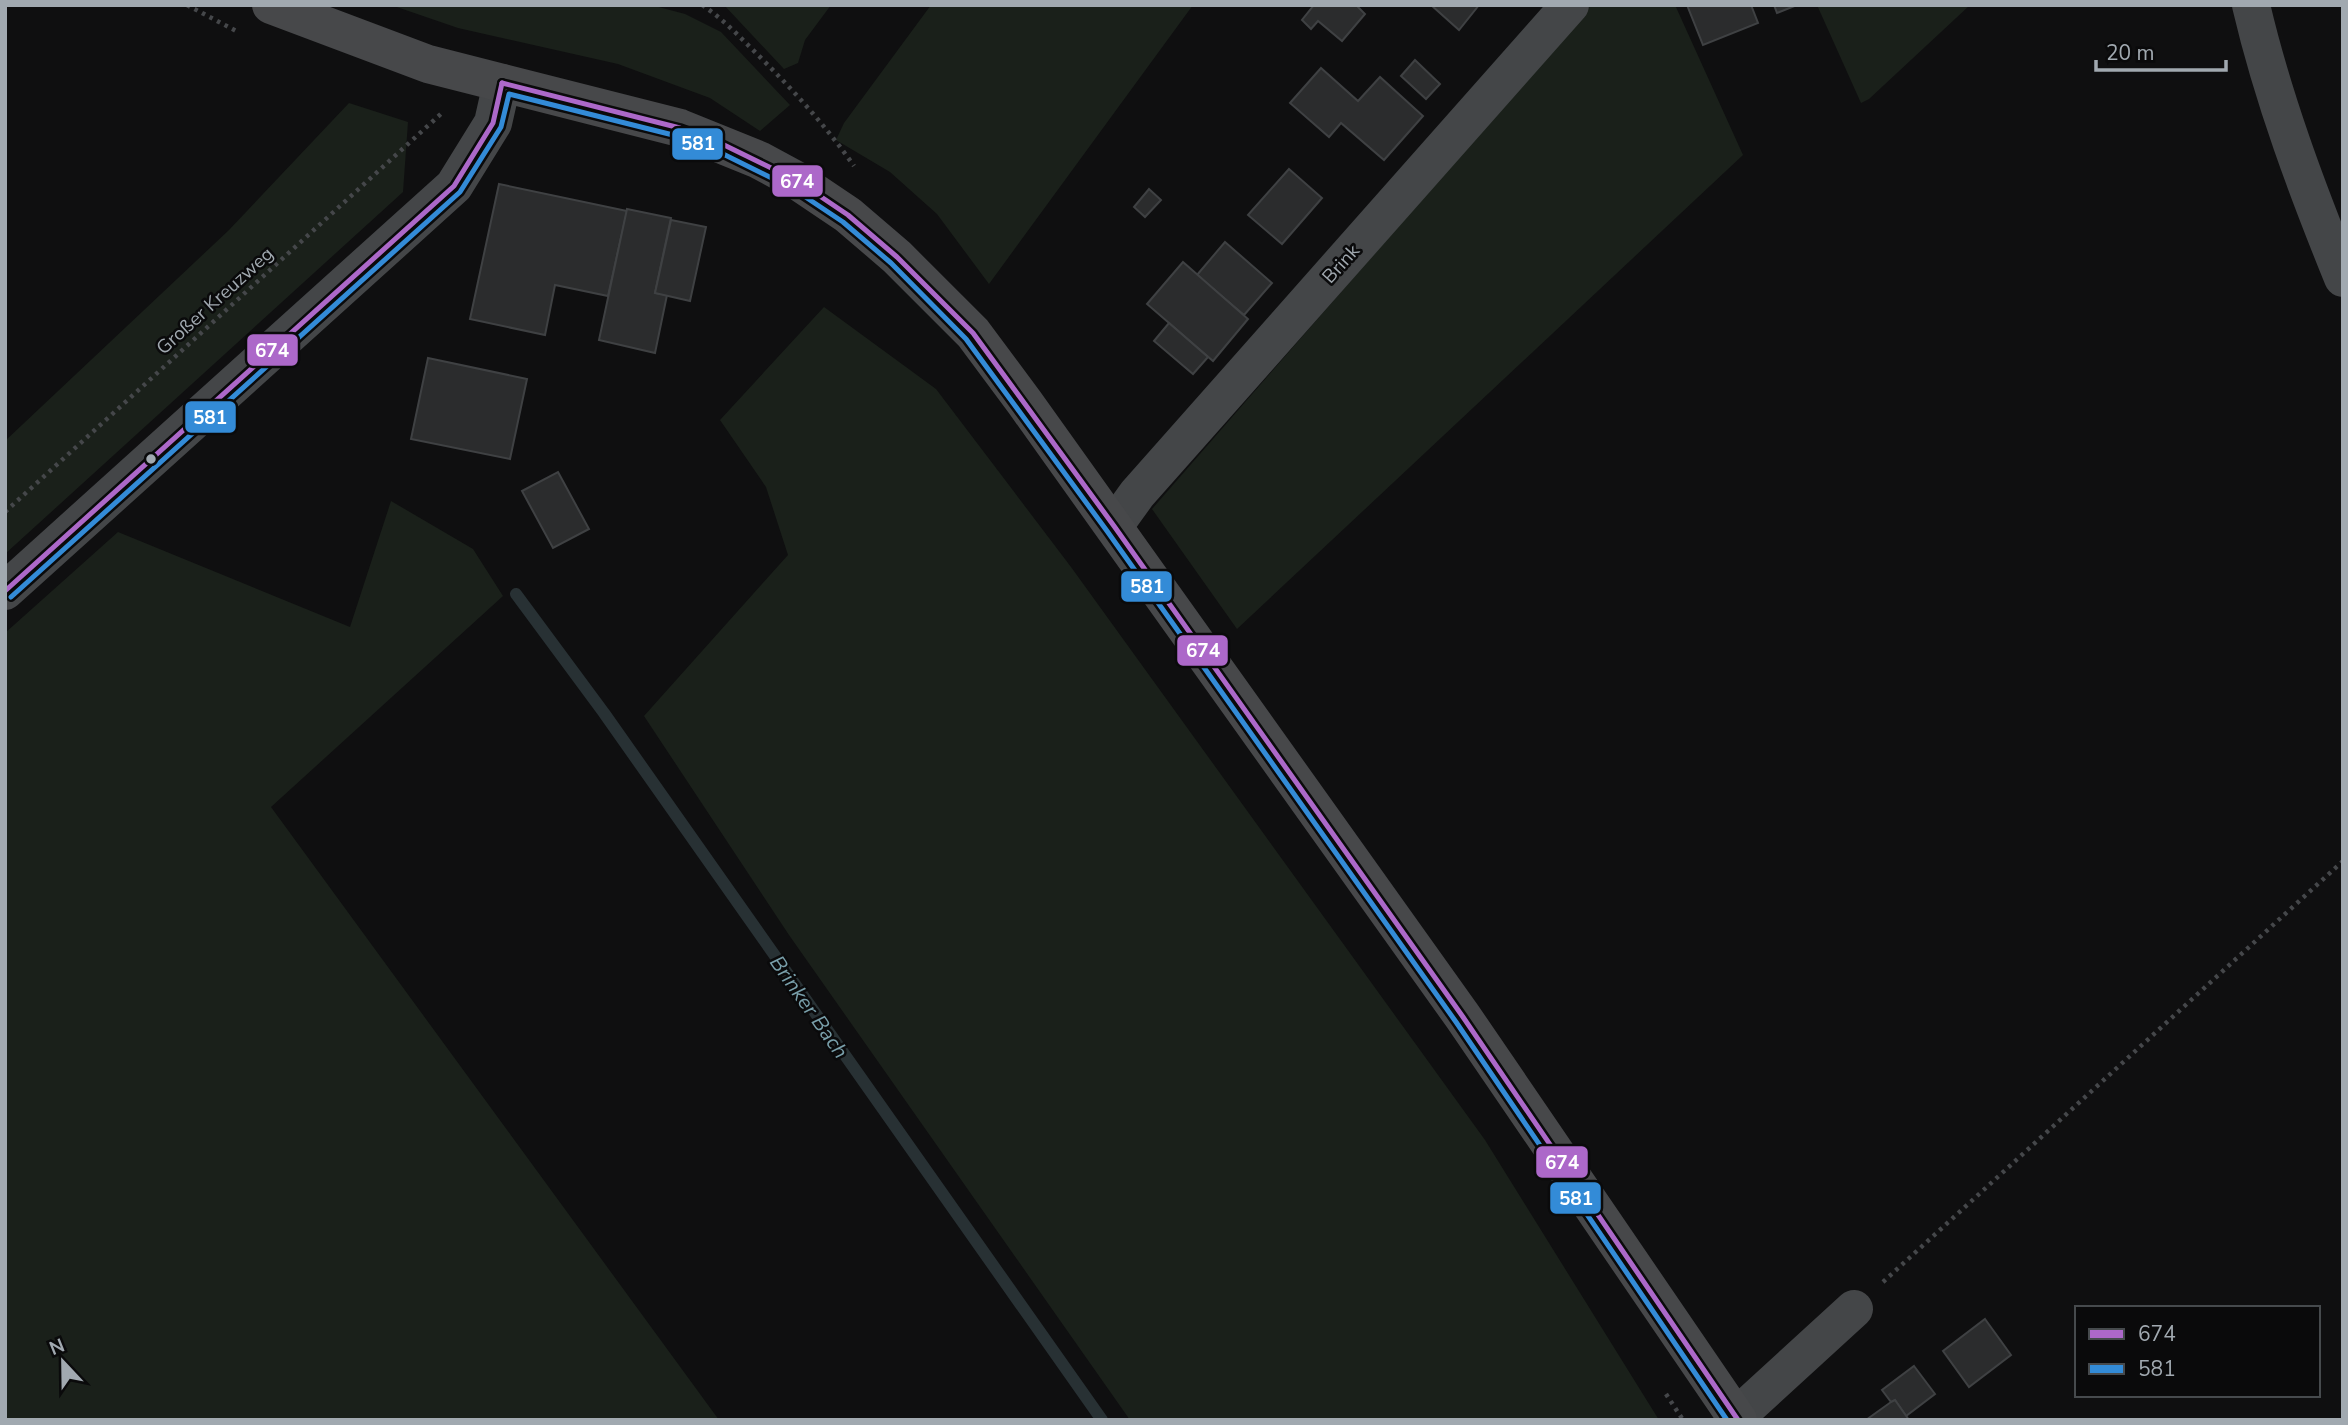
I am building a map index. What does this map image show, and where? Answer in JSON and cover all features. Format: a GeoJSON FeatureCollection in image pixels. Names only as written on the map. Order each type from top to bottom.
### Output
{"type":"FeatureCollection","features":[{"type":"Feature","properties":{"kind":"main road"},"geometry":{"type":"LineString","coordinates":[[271,5],[428,64],[639,117],[720,143],[796,180],[848,215],[897,257],[972,334],[1114,526],[1463,1017],[1737,1418]]}},
{"type":"Feature","properties":{"kind":"street","name":"Brink"},"geometry":{"type":"LineString","coordinates":[[1114,526],[1137,494],[1570,5]]}},
{"type":"Feature","properties":{"kind":"street"},"geometry":{"type":"LineString","coordinates":[[2251,5],[2262,54],[2306,187],[2343,278]]}},
{"type":"Feature","properties":{"kind":"street"},"geometry":{"type":"LineString","coordinates":[[5,591],[454,186],[494,122],[502,83]]}},
{"type":"Feature","properties":{"kind":"street"},"geometry":{"type":"LineString","coordinates":[[1737,1418],[1854,1309]]}},
{"type":"Feature","properties":{"kind":"path"},"geometry":{"type":"LineString","coordinates":[[702,5],[719,16],[825,125]]}},
{"type":"Feature","properties":{"kind":"path","name":"Großer Kreuzweg"},"geometry":{"type":"LineString","coordinates":[[5,512],[443,112]]}},
{"type":"Feature","properties":{"kind":"path"},"geometry":{"type":"LineString","coordinates":[[1854,1309],[2343,861]]}},
{"type":"Feature","properties":{"kind":"shaded area"},"geometry":{"type":"Polygon","coordinates":[[[391,5],[651,5],[685,14],[721,32],[790,105],[760,131],[710,98],[618,64],[458,28],[391,5]]]}},
{"type":"Feature","properties":{"kind":"shaded area"},"geometry":{"type":"Polygon","coordinates":[[[724,5],[831,5],[805,40],[798,63],[784,69],[724,5]]]}},
{"type":"Feature","properties":{"kind":"shaded area"},"geometry":{"type":"Polygon","coordinates":[[[931,5],[1193,5],[989,284],[937,214],[890,172],[836,140],[844,123],[931,5]]]}},
{"type":"Feature","properties":{"kind":"shaded area"},"geometry":{"type":"Polygon","coordinates":[[[1591,5],[1675,5],[1743,155],[1237,629],[1152,509],[1591,5]]]}},
{"type":"Feature","properties":{"kind":"shaded area"},"geometry":{"type":"Polygon","coordinates":[[[1817,5],[1970,5],[1869,99],[1861,103],[1817,5]]]}},
{"type":"Feature","properties":{"kind":"shaded area"},"geometry":{"type":"Polygon","coordinates":[[[349,103],[408,122],[403,192],[5,554],[5,441],[229,230],[349,103]]]}},
{"type":"Feature","properties":{"kind":"shaded area"},"geometry":{"type":"Polygon","coordinates":[[[824,307],[936,389],[1071,567],[1485,1140],[1659,1420],[1130,1420],[789,935],[644,716],[788,555],[766,487],[720,420],[824,307]]]}},
{"type":"Feature","properties":{"kind":"shaded area"},"geometry":{"type":"Polygon","coordinates":[[[391,501],[473,549],[503,596],[271,807],[719,1420],[5,1420],[5,633],[118,532],[350,627],[391,501]]]}},
{"type":"Feature","properties":{"kind":"building"},"geometry":{"type":"Polygon","coordinates":[[[1314,5],[1356,5],[1365,14],[1342,41],[1318,21],[1311,29],[1302,20],[1314,5]]]}},
{"type":"Feature","properties":{"kind":"building"},"geometry":{"type":"Polygon","coordinates":[[[1431,5],[1479,5],[1459,30],[1431,5]]]}},
{"type":"Feature","properties":{"kind":"building"},"geometry":{"type":"Polygon","coordinates":[[[1687,5],[1751,5],[1758,23],[1703,45],[1687,5]]]}},
{"type":"Feature","properties":{"kind":"building"},"geometry":{"type":"Polygon","coordinates":[[[1774,5],[1797,5],[1777,13],[1774,5]]]}},
{"type":"Feature","properties":{"kind":"building"},"geometry":{"type":"Polygon","coordinates":[[[1415,60],[1440,84],[1426,99],[1401,76],[1415,60]]]}},
{"type":"Feature","properties":{"kind":"building"},"geometry":{"type":"Polygon","coordinates":[[[1321,68],[1358,101],[1380,77],[1423,116],[1384,160],[1341,123],[1329,137],[1290,103],[1321,68]]]}},
{"type":"Feature","properties":{"kind":"building"},"geometry":{"type":"Polygon","coordinates":[[[1289,169],[1322,198],[1282,244],[1248,215],[1289,169]]]}},
{"type":"Feature","properties":{"kind":"building"},"geometry":{"type":"Polygon","coordinates":[[[499,184],[627,211],[608,296],[555,285],[545,335],[470,319],[499,184]]]}},
{"type":"Feature","properties":{"kind":"building"},"geometry":{"type":"Polygon","coordinates":[[[1149,189],[1161,200],[1145,217],[1134,207],[1149,189]]]}},
{"type":"Feature","properties":{"kind":"building"},"geometry":{"type":"Polygon","coordinates":[[[627,209],[671,218],[655,293],[667,295],[655,353],[599,340],[627,209]]]}},
{"type":"Feature","properties":{"kind":"building"},"geometry":{"type":"Polygon","coordinates":[[[671,220],[706,227],[690,301],[655,293],[671,220]]]}},
{"type":"Feature","properties":{"kind":"building"},"geometry":{"type":"Polygon","coordinates":[[[1225,242],[1272,283],[1244,315],[1197,275],[1225,242]]]}},
{"type":"Feature","properties":{"kind":"building"},"geometry":{"type":"Polygon","coordinates":[[[1183,262],[1248,319],[1213,361],[1147,304],[1183,262]]]}},
{"type":"Feature","properties":{"kind":"building"},"geometry":{"type":"Polygon","coordinates":[[[1169,323],[1208,357],[1193,374],[1154,341],[1169,323]]]}},
{"type":"Feature","properties":{"kind":"building"},"geometry":{"type":"Polygon","coordinates":[[[428,358],[527,379],[510,459],[411,439],[428,358]]]}},
{"type":"Feature","properties":{"kind":"building"},"geometry":{"type":"Polygon","coordinates":[[[558,472],[589,529],[553,548],[522,491],[558,472]]]}},
{"type":"Feature","properties":{"kind":"building"},"geometry":{"type":"Polygon","coordinates":[[[1985,1319],[2011,1355],[1969,1387],[1943,1351],[1985,1319]]]}},
{"type":"Feature","properties":{"kind":"building"},"geometry":{"type":"Polygon","coordinates":[[[1914,1366],[1935,1394],[1906,1416],[1895,1400],[1891,1402],[1882,1390],[1914,1366]]]}},
{"type":"Feature","properties":{"kind":"building"},"geometry":{"type":"Polygon","coordinates":[[[1895,1400],[1909,1420],[1866,1420],[1891,1402],[1895,1400]]]}},
{"type":"Feature","properties":{"kind":"waterway","name":"Brinker Bach"},"geometry":{"type":"LineString","coordinates":[[516,594],[604,713],[1102,1420]]}},
{"type":"Feature","properties":{"kind":"transit line","name":"674"},"geometry":{"type":"LineString","coordinates":[[502,83],[680,128],[720,143],[796,180],[848,215],[897,257],[973,333],[1114,526],[1463,1017],[1738,1420]]}},
{"type":"Feature","properties":{"kind":"transit line","name":"674"},"geometry":{"type":"LineString","coordinates":[[5,591],[454,186],[493,123],[502,83]]}},
{"type":"Feature","properties":{"kind":"transit line","name":"581"},"geometry":{"type":"LineString","coordinates":[[11,597],[460,192],[501,127],[509,94],[677,136],[717,151],[792,188],[843,222],[891,263],[966,339],[1107,531],[1456,1022],[1727,1420]]}}]}
